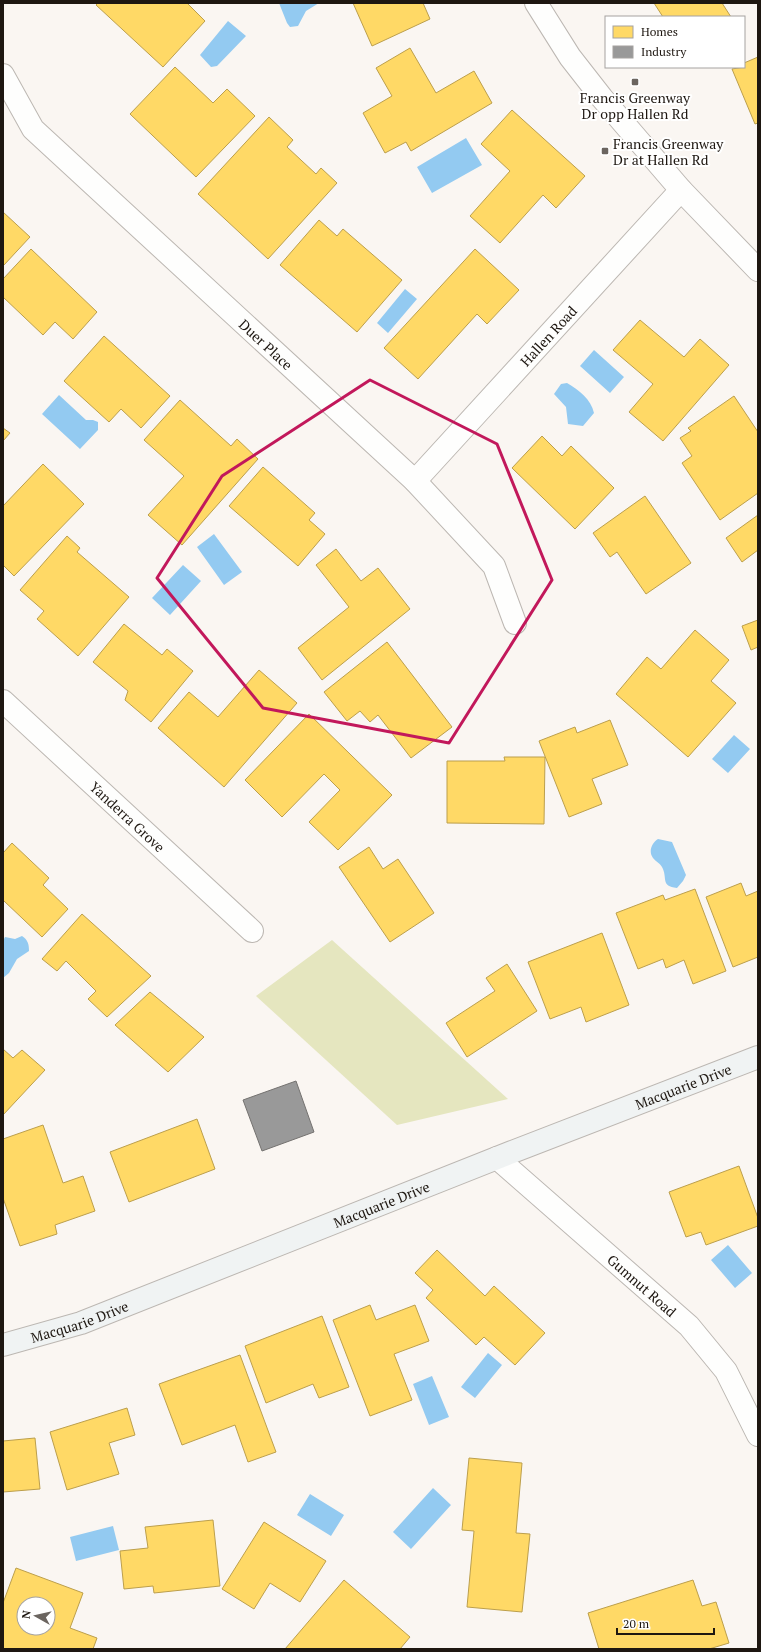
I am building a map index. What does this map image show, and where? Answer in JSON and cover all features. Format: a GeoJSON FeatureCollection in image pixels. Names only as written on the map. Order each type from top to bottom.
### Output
{"type":"FeatureCollection","features":[{"type":"Feature","properties":{"kind":"main road","name":"Macquarie Drive"},"geometry":{"type":"LineString","coordinates":[[3,1345],[81,1323],[497,1158],[758,1057]]}},
{"type":"Feature","properties":{"kind":"street"},"geometry":{"type":"LineString","coordinates":[[536,3],[570,57],[602,98],[682,190],[758,270]]}},
{"type":"Feature","properties":{"kind":"street","name":"Duer Place"},"geometry":{"type":"LineString","coordinates":[[3,75],[33,129],[415,481],[494,566],[515,623]]}},
{"type":"Feature","properties":{"kind":"street","name":"Hallen Road"},"geometry":{"type":"LineString","coordinates":[[415,481],[682,190]]}},
{"type":"Feature","properties":{"kind":"street","name":"Yanderra Grove"},"geometry":{"type":"LineString","coordinates":[[3,701],[252,931]]}},
{"type":"Feature","properties":{"kind":"street","name":"Gumnut Road"},"geometry":{"type":"LineString","coordinates":[[497,1158],[689,1326],[726,1371],[758,1435]]}},
{"type":"Feature","properties":{"kind":"highlighted area"},"geometry":{"type":"Polygon","coordinates":[[[370,380],[497,444],[552,580],[449,743],[263,708],[157,578],[222,476],[370,380]]]}},
{"type":"Feature","properties":{"kind":"green space"},"geometry":{"type":"Polygon","coordinates":[[[332,940],[508,1099],[397,1125],[256,996],[332,940]]]}},
{"type":"Feature","properties":{"kind":"water"},"geometry":{"type":"Polygon","coordinates":[[[279,3],[319,3],[306,11],[298,26],[290,27],[279,3]]]}},
{"type":"Feature","properties":{"kind":"water"},"geometry":{"type":"Polygon","coordinates":[[[228,21],[246,36],[217,66],[211,67],[200,55],[228,21]]]}},
{"type":"Feature","properties":{"kind":"water"},"geometry":{"type":"Polygon","coordinates":[[[466,138],[482,165],[432,193],[417,167],[466,138]]]}},
{"type":"Feature","properties":{"kind":"water"},"geometry":{"type":"Polygon","coordinates":[[[405,289],[417,299],[388,333],[377,323],[405,289]]]}},
{"type":"Feature","properties":{"kind":"water"},"geometry":{"type":"Polygon","coordinates":[[[594,350],[624,377],[610,393],[580,366],[594,350]]]}},
{"type":"Feature","properties":{"kind":"water"},"geometry":{"type":"Polygon","coordinates":[[[567,383],[584,395],[590,403],[594,413],[583,426],[568,424],[566,407],[554,394],[561,384],[567,383]]]}},
{"type":"Feature","properties":{"kind":"water"},"geometry":{"type":"Polygon","coordinates":[[[59,395],[86,420],[98,422],[98,430],[80,449],[42,414],[59,395]]]}},
{"type":"Feature","properties":{"kind":"water"},"geometry":{"type":"Polygon","coordinates":[[[214,534],[242,572],[224,585],[197,547],[214,534]]]}},
{"type":"Feature","properties":{"kind":"water"},"geometry":{"type":"Polygon","coordinates":[[[183,565],[201,581],[170,615],[152,598],[183,565]]]}},
{"type":"Feature","properties":{"kind":"water"},"geometry":{"type":"Polygon","coordinates":[[[734,735],[750,749],[728,773],[712,759],[734,735]]]}},
{"type":"Feature","properties":{"kind":"water"},"geometry":{"type":"Polygon","coordinates":[[[658,839],[672,842],[686,875],[677,888],[666,883],[662,867],[654,859],[651,853],[651,847],[658,839]]]}},
{"type":"Feature","properties":{"kind":"water"},"geometry":{"type":"Polygon","coordinates":[[[22,936],[28,942],[29,951],[17,959],[9,973],[3,978],[3,941],[5,937],[15,939],[22,936]]]}},
{"type":"Feature","properties":{"kind":"water"},"geometry":{"type":"Polygon","coordinates":[[[728,1245],[752,1273],[735,1288],[711,1260],[728,1245]]]}},
{"type":"Feature","properties":{"kind":"water"},"geometry":{"type":"Polygon","coordinates":[[[488,1353],[502,1365],[475,1398],[461,1387],[488,1353]]]}},
{"type":"Feature","properties":{"kind":"water"},"geometry":{"type":"Polygon","coordinates":[[[432,1376],[449,1417],[429,1425],[413,1384],[432,1376]]]}},
{"type":"Feature","properties":{"kind":"water"},"geometry":{"type":"Polygon","coordinates":[[[433,1488],[451,1505],[411,1549],[393,1532],[433,1488]]]}},
{"type":"Feature","properties":{"kind":"water"},"geometry":{"type":"Polygon","coordinates":[[[310,1494],[344,1515],[331,1536],[297,1515],[310,1494]]]}},
{"type":"Feature","properties":{"kind":"water"},"geometry":{"type":"Polygon","coordinates":[[[113,1526],[119,1550],[76,1561],[70,1537],[113,1526]]]}},
{"type":"Feature","properties":{"kind":"building: Homes"},"geometry":{"type":"Polygon","coordinates":[[[98,3],[187,3],[205,21],[163,67],[96,5],[98,3]]]}},
{"type":"Feature","properties":{"kind":"building: Homes"},"geometry":{"type":"Polygon","coordinates":[[[353,3],[423,3],[430,19],[372,46],[353,3]]]}},
{"type":"Feature","properties":{"kind":"building: Homes"},"geometry":{"type":"Polygon","coordinates":[[[654,3],[722,3],[730,16],[662,16],[654,3]]]}},
{"type":"Feature","properties":{"kind":"building: Homes"},"geometry":{"type":"Polygon","coordinates":[[[410,48],[436,93],[474,71],[492,103],[411,151],[406,142],[385,153],[363,113],[392,96],[376,68],[410,48]]]}},
{"type":"Feature","properties":{"kind":"building: Homes"},"geometry":{"type":"Polygon","coordinates":[[[758,57],[758,123],[755,124],[732,69],[745,68],[745,63],[758,57]]]}},
{"type":"Feature","properties":{"kind":"building: Homes"},"geometry":{"type":"Polygon","coordinates":[[[175,67],[213,103],[227,89],[255,116],[196,177],[130,114],[175,67]]]}},
{"type":"Feature","properties":{"kind":"building: Homes"},"geometry":{"type":"Polygon","coordinates":[[[512,110],[585,176],[556,208],[543,195],[500,243],[470,216],[510,171],[481,144],[512,110]]]}},
{"type":"Feature","properties":{"kind":"building: Homes"},"geometry":{"type":"Polygon","coordinates":[[[269,117],[293,140],[287,147],[316,174],[321,168],[337,183],[268,259],[198,194],[269,117]]]}},
{"type":"Feature","properties":{"kind":"building: Homes"},"geometry":{"type":"Polygon","coordinates":[[[3,212],[30,237],[4,265],[3,264],[3,212]]]}},
{"type":"Feature","properties":{"kind":"building: Homes"},"geometry":{"type":"Polygon","coordinates":[[[319,220],[337,236],[343,229],[402,280],[357,332],[280,265],[319,220]]]}},
{"type":"Feature","properties":{"kind":"building: Homes"},"geometry":{"type":"Polygon","coordinates":[[[31,249],[97,312],[73,339],[55,322],[43,335],[3,297],[3,279],[31,249]]]}},
{"type":"Feature","properties":{"kind":"building: Homes"},"geometry":{"type":"Polygon","coordinates":[[[475,249],[519,290],[487,324],[477,314],[418,379],[384,348],[475,249]]]}},
{"type":"Feature","properties":{"kind":"building: Homes"},"geometry":{"type":"Polygon","coordinates":[[[640,320],[684,357],[700,339],[729,365],[663,441],[629,412],[653,384],[613,350],[640,320]]]}},
{"type":"Feature","properties":{"kind":"building: Homes"},"geometry":{"type":"Polygon","coordinates":[[[104,336],[170,396],[141,428],[121,409],[109,422],[64,381],[104,336]]]}},
{"type":"Feature","properties":{"kind":"building: Homes"},"geometry":{"type":"Polygon","coordinates":[[[734,396],[758,432],[758,493],[720,520],[682,463],[692,456],[680,438],[691,431],[688,428],[734,396]]]}},
{"type":"Feature","properties":{"kind":"building: Homes"},"geometry":{"type":"Polygon","coordinates":[[[180,400],[231,446],[237,439],[258,459],[182,545],[148,515],[184,476],[144,440],[180,400]]]}},
{"type":"Feature","properties":{"kind":"building: Homes"},"geometry":{"type":"Polygon","coordinates":[[[3,428],[10,433],[3,441],[3,428]]]}},
{"type":"Feature","properties":{"kind":"building: Homes"},"geometry":{"type":"Polygon","coordinates":[[[542,436],[562,456],[571,446],[614,488],[575,529],[512,468],[542,436]]]}},
{"type":"Feature","properties":{"kind":"building: Homes"},"geometry":{"type":"Polygon","coordinates":[[[43,464],[84,504],[14,576],[3,565],[3,506],[43,464]]]}},
{"type":"Feature","properties":{"kind":"building: Homes"},"geometry":{"type":"Polygon","coordinates":[[[263,467],[315,513],[309,520],[325,534],[298,566],[229,506],[263,467]]]}},
{"type":"Feature","properties":{"kind":"building: Homes"},"geometry":{"type":"Polygon","coordinates":[[[645,496],[691,563],[646,594],[617,552],[610,557],[593,533],[645,496]]]}},
{"type":"Feature","properties":{"kind":"building: Homes"},"geometry":{"type":"Polygon","coordinates":[[[758,515],[758,550],[742,562],[726,538],[758,515]]]}},
{"type":"Feature","properties":{"kind":"building: Homes"},"geometry":{"type":"Polygon","coordinates":[[[67,536],[80,548],[77,552],[129,597],[78,656],[37,619],[44,611],[20,590],[67,536]]]}},
{"type":"Feature","properties":{"kind":"building: Homes"},"geometry":{"type":"Polygon","coordinates":[[[336,549],[361,581],[378,568],[410,609],[322,680],[298,648],[349,607],[316,565],[336,549]]]}},
{"type":"Feature","properties":{"kind":"building: Homes"},"geometry":{"type":"Polygon","coordinates":[[[758,620],[758,647],[751,650],[742,626],[758,620]]]}},
{"type":"Feature","properties":{"kind":"building: Homes"},"geometry":{"type":"Polygon","coordinates":[[[124,624],[162,655],[167,649],[193,671],[151,722],[125,700],[128,691],[93,662],[124,624]]]}},
{"type":"Feature","properties":{"kind":"building: Homes"},"geometry":{"type":"Polygon","coordinates":[[[695,630],[729,660],[711,681],[736,703],[688,757],[616,694],[647,657],[661,669],[695,630]]]}},
{"type":"Feature","properties":{"kind":"building: Homes"},"geometry":{"type":"Polygon","coordinates":[[[387,642],[452,727],[411,758],[378,715],[370,722],[360,711],[347,721],[324,692],[387,642]]]}},
{"type":"Feature","properties":{"kind":"building: Homes"},"geometry":{"type":"Polygon","coordinates":[[[259,670],[297,703],[224,787],[158,728],[189,692],[218,717],[259,670]]]}},
{"type":"Feature","properties":{"kind":"building: Homes"},"geometry":{"type":"Polygon","coordinates":[[[309,714],[392,795],[338,850],[309,822],[340,790],[324,774],[282,817],[245,780],[309,714]]]}},
{"type":"Feature","properties":{"kind":"building: Homes"},"geometry":{"type":"Polygon","coordinates":[[[610,720],[628,765],[592,779],[602,804],[569,817],[539,741],[575,727],[577,733],[610,720]]]}},
{"type":"Feature","properties":{"kind":"building: Homes"},"geometry":{"type":"Polygon","coordinates":[[[504,757],[545,757],[544,824],[447,823],[447,761],[505,761],[504,757]]]}},
{"type":"Feature","properties":{"kind":"building: Homes"},"geometry":{"type":"Polygon","coordinates":[[[12,843],[49,878],[43,885],[68,909],[42,937],[4,901],[3,903],[3,853],[12,843]]]}},
{"type":"Feature","properties":{"kind":"building: Homes"},"geometry":{"type":"Polygon","coordinates":[[[369,847],[383,869],[398,859],[434,913],[390,942],[339,867],[369,847]]]}},
{"type":"Feature","properties":{"kind":"building: Homes"},"geometry":{"type":"Polygon","coordinates":[[[741,883],[746,896],[758,891],[758,957],[733,967],[706,897],[741,883]]]}},
{"type":"Feature","properties":{"kind":"building: Homes"},"geometry":{"type":"Polygon","coordinates":[[[695,889],[726,971],[693,984],[684,960],[666,968],[663,959],[638,969],[616,913],[663,895],[665,900],[695,889]]]}},
{"type":"Feature","properties":{"kind":"building: Homes"},"geometry":{"type":"Polygon","coordinates":[[[82,914],[151,976],[107,1017],[88,999],[96,991],[66,961],[57,971],[42,959],[82,914]]]}},
{"type":"Feature","properties":{"kind":"building: Homes"},"geometry":{"type":"Polygon","coordinates":[[[602,933],[629,1005],[586,1022],[581,1007],[550,1019],[528,962],[602,933]]]}},
{"type":"Feature","properties":{"kind":"building: Homes"},"geometry":{"type":"Polygon","coordinates":[[[507,964],[537,1011],[467,1057],[446,1023],[495,991],[486,978],[507,964]]]}},
{"type":"Feature","properties":{"kind":"building: Homes"},"geometry":{"type":"Polygon","coordinates":[[[150,992],[204,1037],[168,1072],[115,1025],[150,992]]]}},
{"type":"Feature","properties":{"kind":"building: Homes"},"geometry":{"type":"Polygon","coordinates":[[[3,1049],[13,1058],[22,1050],[45,1070],[3,1115],[3,1049]]]}},
{"type":"Feature","properties":{"kind":"building: Homes"},"geometry":{"type":"Polygon","coordinates":[[[197,1119],[215,1169],[129,1202],[110,1152],[197,1119]]]}},
{"type":"Feature","properties":{"kind":"building: Homes"},"geometry":{"type":"Polygon","coordinates":[[[43,1125],[63,1183],[83,1176],[95,1211],[55,1225],[57,1234],[20,1246],[3,1198],[3,1139],[43,1125]]]}},
{"type":"Feature","properties":{"kind":"building: Homes"},"geometry":{"type":"Polygon","coordinates":[[[739,1166],[758,1218],[758,1226],[706,1245],[701,1232],[686,1237],[669,1192],[739,1166]]]}},
{"type":"Feature","properties":{"kind":"building: Homes"},"geometry":{"type":"Polygon","coordinates":[[[437,1250],[485,1296],[494,1286],[545,1333],[515,1365],[484,1337],[476,1345],[426,1298],[433,1290],[415,1273],[437,1250]]]}},
{"type":"Feature","properties":{"kind":"building: Homes"},"geometry":{"type":"Polygon","coordinates":[[[370,1305],[376,1320],[415,1305],[429,1341],[394,1354],[412,1400],[370,1416],[333,1320],[370,1305]]]}},
{"type":"Feature","properties":{"kind":"building: Homes"},"geometry":{"type":"Polygon","coordinates":[[[322,1316],[349,1387],[319,1398],[313,1384],[266,1403],[245,1346],[322,1316]]]}},
{"type":"Feature","properties":{"kind":"building: Homes"},"geometry":{"type":"Polygon","coordinates":[[[240,1355],[276,1452],[248,1462],[235,1425],[182,1445],[159,1384],[240,1355]]]}},
{"type":"Feature","properties":{"kind":"building: Homes"},"geometry":{"type":"Polygon","coordinates":[[[127,1408],[135,1435],[109,1443],[119,1474],[67,1490],[50,1432],[127,1408]]]}},
{"type":"Feature","properties":{"kind":"building: Homes"},"geometry":{"type":"Polygon","coordinates":[[[35,1438],[40,1489],[3,1492],[3,1441],[35,1438]]]}},
{"type":"Feature","properties":{"kind":"building: Homes"},"geometry":{"type":"Polygon","coordinates":[[[469,1458],[522,1463],[516,1533],[530,1534],[522,1612],[467,1607],[474,1531],[462,1530],[469,1458]]]}},
{"type":"Feature","properties":{"kind":"building: Homes"},"geometry":{"type":"Polygon","coordinates":[[[213,1520],[220,1586],[154,1593],[153,1586],[124,1589],[120,1551],[148,1548],[145,1527],[213,1520]]]}},
{"type":"Feature","properties":{"kind":"building: Homes"},"geometry":{"type":"Polygon","coordinates":[[[264,1522],[326,1561],[300,1602],[270,1583],[254,1609],[222,1589],[264,1522]]]}},
{"type":"Feature","properties":{"kind":"building: Homes"},"geometry":{"type":"Polygon","coordinates":[[[16,1568],[83,1593],[70,1628],[97,1638],[93,1649],[3,1649],[3,1603],[16,1568]]]}},
{"type":"Feature","properties":{"kind":"building: Homes"},"geometry":{"type":"Polygon","coordinates":[[[344,1580],[410,1637],[400,1649],[285,1649],[344,1580]]]}},
{"type":"Feature","properties":{"kind":"building: Homes"},"geometry":{"type":"Polygon","coordinates":[[[693,1580],[702,1606],[716,1602],[729,1643],[709,1649],[599,1649],[588,1613],[693,1580]]]}},
{"type":"Feature","properties":{"kind":"building: Industry"},"geometry":{"type":"Polygon","coordinates":[[[296,1081],[314,1132],[262,1151],[243,1100],[296,1081]]]}},
{"type":"Feature","properties":{"kind":"place","name":"Francis Greenway Dr opp Hallen Rd"},"geometry":{"type":"Point","coordinates":[635,82]}},
{"type":"Feature","properties":{"kind":"place","name":"Francis Greenway Dr at Hallen Rd"},"geometry":{"type":"Point","coordinates":[605,151]}}]}
